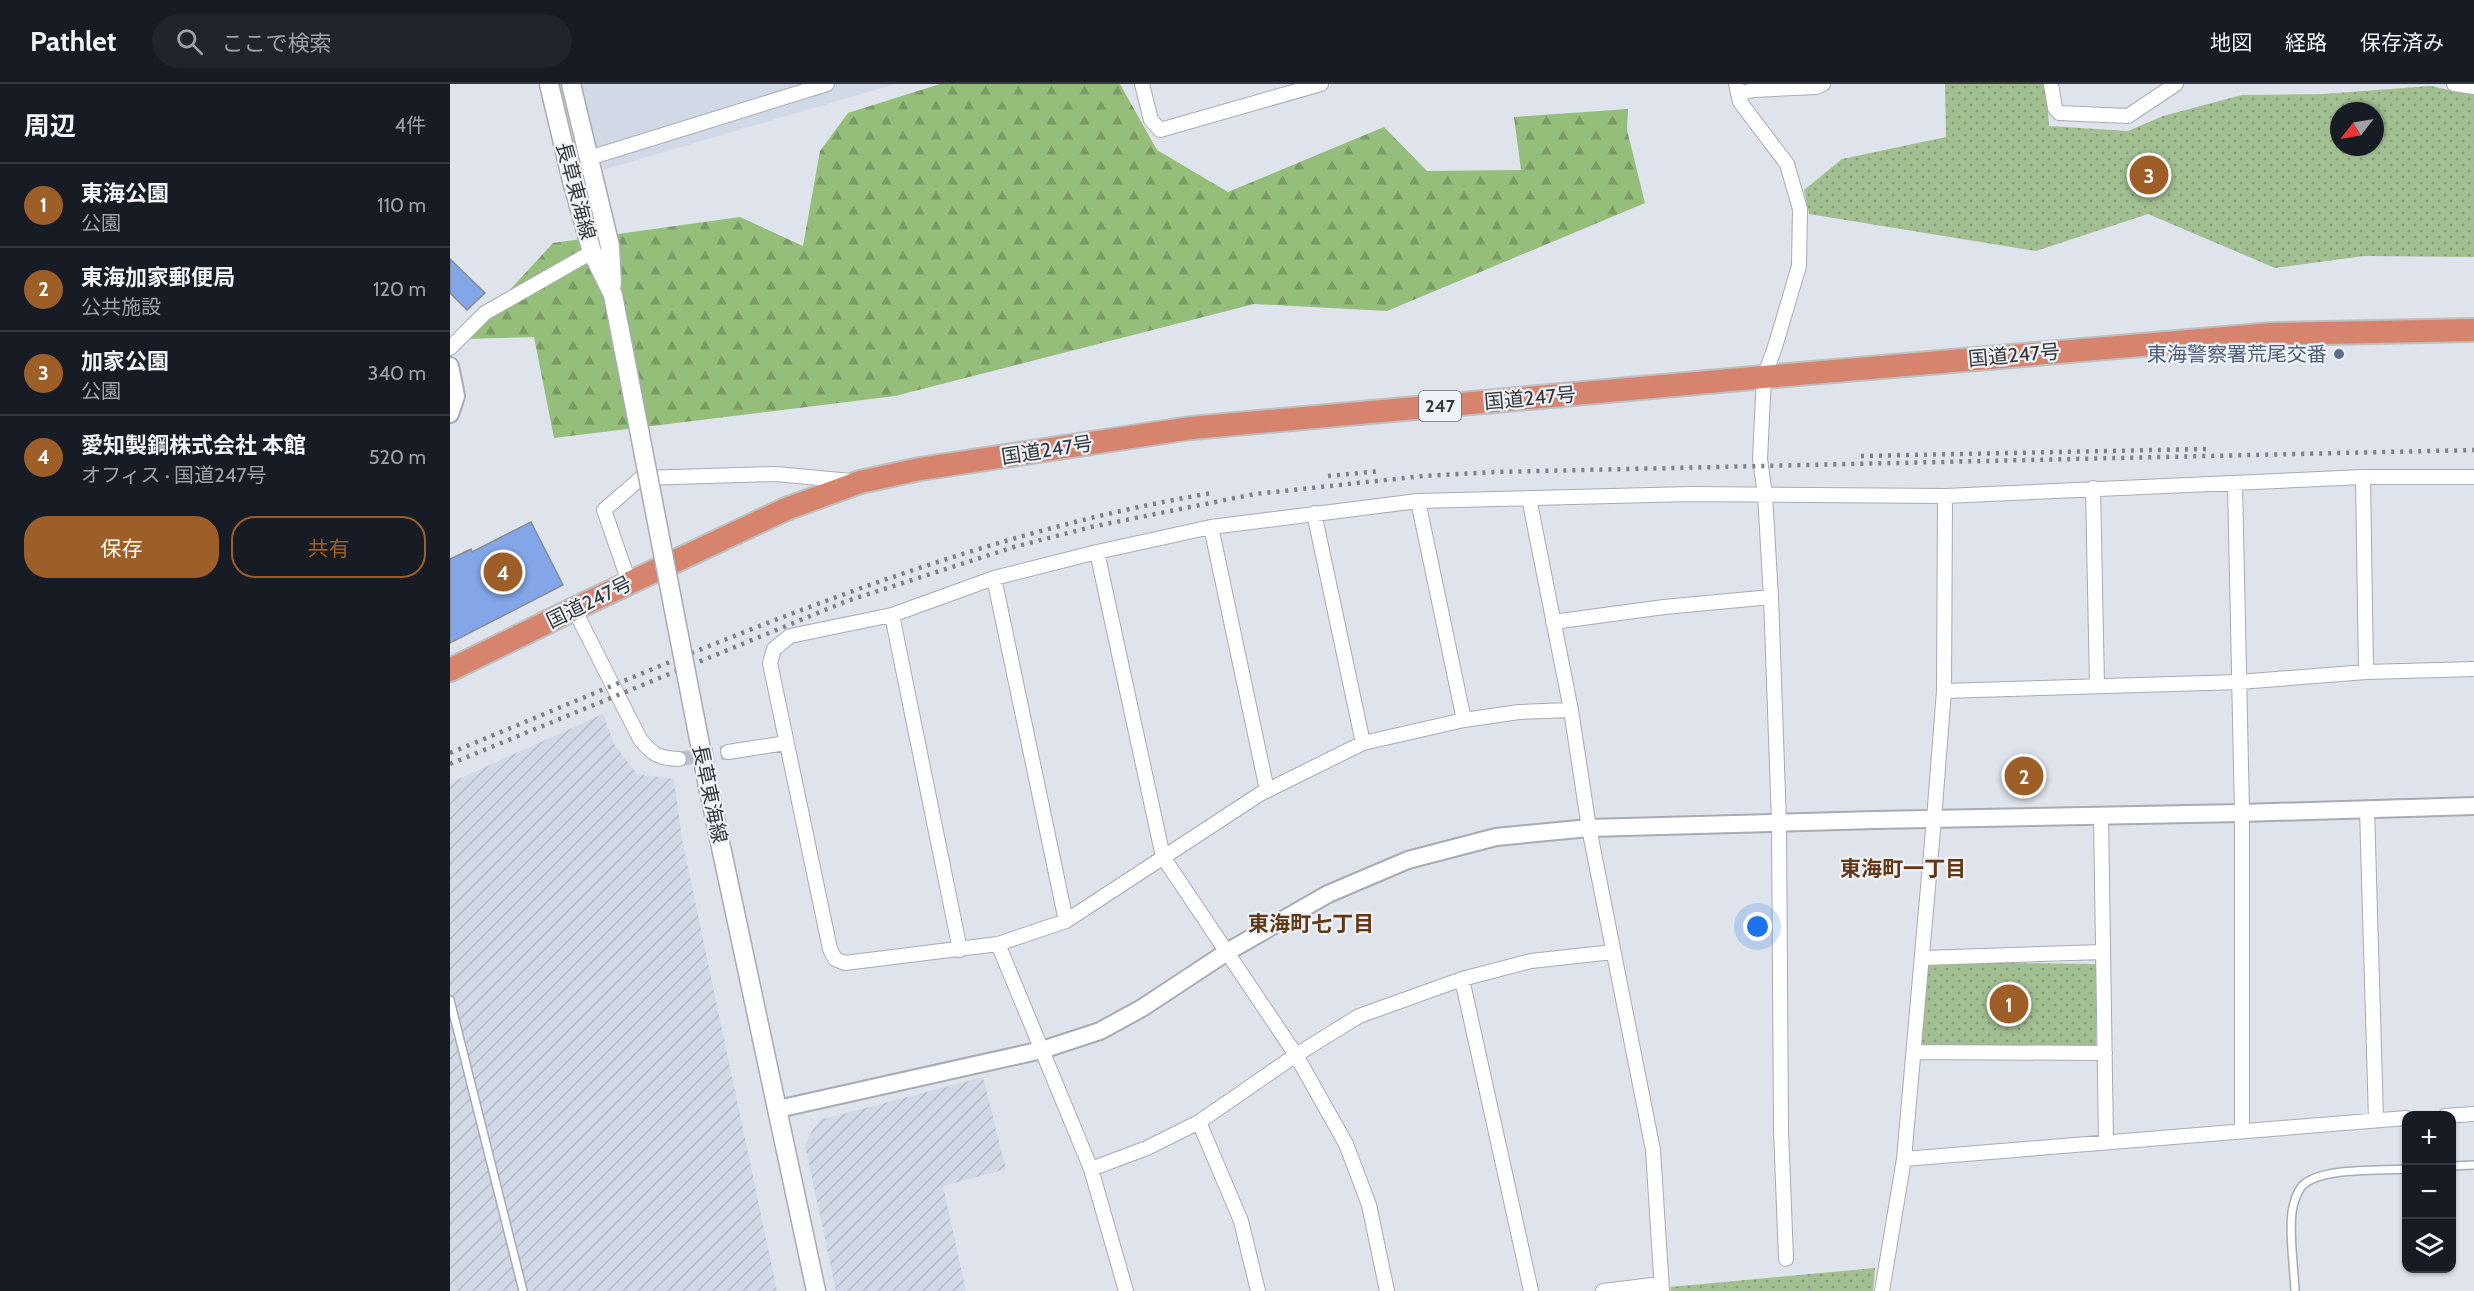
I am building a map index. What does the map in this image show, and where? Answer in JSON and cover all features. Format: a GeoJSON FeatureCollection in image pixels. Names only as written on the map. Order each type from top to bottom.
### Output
{"type":"FeatureCollection","features":[{"type":"Feature","properties":{"kind":"highway","name":"国道247号"},"geometry":{"type":"LineString","coordinates":[[450,670],[629,582],[786,509],[860,482],[920,469],[1191,428],[2272,334],[2474,330]]}},
{"type":"Feature","properties":{"kind":"main road","name":"長草東海線"},"geometry":{"type":"LineString","coordinates":[[549,84],[592,252],[613,295]]}},
{"type":"Feature","properties":{"kind":"main road","name":"長草東海線"},"geometry":{"type":"LineString","coordinates":[[571,84],[610,246],[613,295],[709,791],[816,1291]]}},
{"type":"Feature","properties":{"kind":"street"},"geometry":{"type":"LineString","coordinates":[[589,158],[827,84]]}},
{"type":"Feature","properties":{"kind":"street"},"geometry":{"type":"LineString","coordinates":[[1142,84],[1151,120],[1160,130],[1321,84]]}},
{"type":"Feature","properties":{"kind":"street"},"geometry":{"type":"LineString","coordinates":[[1786,1259],[1781,1130],[1779,822],[1771,597],[1765,495],[1760,459],[1764,377],[1776,347],[1799,266],[1800,209],[1786,164],[1740,102],[1738,89],[1816,87],[1823,84]]}},
{"type":"Feature","properties":{"kind":"street"},"geometry":{"type":"LineString","coordinates":[[2051,84],[2055,108],[2059,113],[2128,116],[2176,84]]}},
{"type":"Feature","properties":{"kind":"street"},"geometry":{"type":"LineString","coordinates":[[2457,84],[2474,87]]}},
{"type":"Feature","properties":{"kind":"street"},"geometry":{"type":"LineString","coordinates":[[450,348],[485,313],[592,252]]}},
{"type":"Feature","properties":{"kind":"street"},"geometry":{"type":"LineString","coordinates":[[450,366],[456,396],[450,414]]}},
{"type":"Feature","properties":{"kind":"street"},"geometry":{"type":"LineString","coordinates":[[629,582],[603,510],[641,478],[776,474],[860,482]]}},
{"type":"Feature","properties":{"kind":"street"},"geometry":{"type":"LineString","coordinates":[[2363,477],[2366,672]]}},
{"type":"Feature","properties":{"kind":"street"},"geometry":{"type":"LineString","coordinates":[[1571,710],[1519,712],[1464,720],[1363,743],[1267,790],[1066,921],[998,944],[845,963],[835,959],[830,949],[770,663],[774,650],[781,641],[790,636],[892,615],[994,578],[1097,552],[1211,527],[1418,501],[1679,494],[1946,496],[2363,477],[2474,477]]}},
{"type":"Feature","properties":{"kind":"street"},"geometry":{"type":"LineString","coordinates":[[2235,483],[2242,813],[2242,1131]]}},
{"type":"Feature","properties":{"kind":"street"},"geometry":{"type":"LineString","coordinates":[[2093,488],[2097,685]]}},
{"type":"Feature","properties":{"kind":"street"},"geometry":{"type":"LineString","coordinates":[[1882,1291],[1904,1159],[1934,819],[1944,691],[1946,496]]}},
{"type":"Feature","properties":{"kind":"street"},"geometry":{"type":"LineString","coordinates":[[1528,498],[1571,710],[1589,828],[1653,1150],[1661,1288],[1603,1291]]}},
{"type":"Feature","properties":{"kind":"street"},"geometry":{"type":"LineString","coordinates":[[1418,501],[1464,720]]}},
{"type":"Feature","properties":{"kind":"street"},"geometry":{"type":"LineString","coordinates":[[1314,513],[1363,743]]}},
{"type":"Feature","properties":{"kind":"street"},"geometry":{"type":"LineString","coordinates":[[1211,527],[1267,790]]}},
{"type":"Feature","properties":{"kind":"street"},"geometry":{"type":"LineString","coordinates":[[1097,552],[1163,857],[1296,1055],[1346,1144],[1369,1205],[1387,1291]]}},
{"type":"Feature","properties":{"kind":"street"},"geometry":{"type":"LineString","coordinates":[[994,578],[1066,921]]}},
{"type":"Feature","properties":{"kind":"street"},"geometry":{"type":"LineString","coordinates":[[1553,622],[1771,597]]}},
{"type":"Feature","properties":{"kind":"street"},"geometry":{"type":"LineString","coordinates":[[573,609],[640,739],[650,751],[663,759],[679,759]]}},
{"type":"Feature","properties":{"kind":"street"},"geometry":{"type":"LineString","coordinates":[[892,615],[960,950]]}},
{"type":"Feature","properties":{"kind":"street"},"geometry":{"type":"LineString","coordinates":[[1944,691],[2239,682],[2366,672],[2474,669]]}},
{"type":"Feature","properties":{"kind":"street"},"geometry":{"type":"LineString","coordinates":[[728,752],[786,743]]}},
{"type":"Feature","properties":{"kind":"street"},"geometry":{"type":"LineString","coordinates":[[778,1109],[1042,1050],[1100,1031],[1142,1008],[1227,952],[1328,894],[1408,860],[1496,837],[1589,828],[2474,806]]}},
{"type":"Feature","properties":{"kind":"street"},"geometry":{"type":"LineString","coordinates":[[2367,808],[2376,1119]]}},
{"type":"Feature","properties":{"kind":"street"},"geometry":{"type":"LineString","coordinates":[[2101,816],[2106,1142]]}},
{"type":"Feature","properties":{"kind":"street"},"geometry":{"type":"LineString","coordinates":[[998,944],[1091,1169],[1126,1291]]}},
{"type":"Feature","properties":{"kind":"street"},"geometry":{"type":"LineString","coordinates":[[1091,1169],[1147,1148],[1199,1122],[1296,1055],[1359,1016],[1462,979],[1531,961],[1613,952]]}},
{"type":"Feature","properties":{"kind":"street"},"geometry":{"type":"LineString","coordinates":[[1922,958],[2103,952]]}},
{"type":"Feature","properties":{"kind":"street"},"geometry":{"type":"LineString","coordinates":[[1462,979],[1531,1291]]}},
{"type":"Feature","properties":{"kind":"street"},"geometry":{"type":"LineString","coordinates":[[1914,1052],[2104,1053]]}},
{"type":"Feature","properties":{"kind":"street"},"geometry":{"type":"LineString","coordinates":[[2456,1115],[2474,1114]]}},
{"type":"Feature","properties":{"kind":"street"},"geometry":{"type":"LineString","coordinates":[[1904,1159],[2402,1118]]}},
{"type":"Feature","properties":{"kind":"street"},"geometry":{"type":"LineString","coordinates":[[1199,1122],[1241,1221],[1258,1291]]}},
{"type":"Feature","properties":{"kind":"lane"},"geometry":{"type":"LineString","coordinates":[[450,1000],[523,1291]]}},
{"type":"Feature","properties":{"kind":"lane"},"geometry":{"type":"LineString","coordinates":[[2456,1166],[2474,1165]]}},
{"type":"Feature","properties":{"kind":"lane"},"geometry":{"type":"LineString","coordinates":[[2295,1291],[2292,1211],[2296,1196],[2303,1185],[2318,1177],[2332,1174],[2402,1169]]}},
{"type":"Feature","properties":{"kind":"shaded area"},"geometry":{"type":"Polygon","coordinates":[[[581,84],[895,84],[603,170],[581,84]]]}},
{"type":"Feature","properties":{"kind":"shaded area"},"geometry":{"type":"Polygon","coordinates":[[[603,714],[614,744],[637,774],[674,779],[682,839],[777,1291],[450,1291],[450,783],[603,714]]]}},
{"type":"Feature","properties":{"kind":"shaded area"},"geometry":{"type":"Polygon","coordinates":[[[983,1077],[1006,1169],[943,1186],[966,1291],[836,1291],[805,1145],[812,1131],[820,1120],[983,1077]]]}},
{"type":"Feature","properties":{"kind":"green space"},"geometry":{"type":"Polygon","coordinates":[[[940,84],[1120,84],[1157,150],[1228,192],[1384,127],[1427,171],[1521,170],[1514,117],[1628,109],[1627,130],[1645,203],[1387,311],[1254,304],[895,396],[554,438],[534,337],[465,339],[553,243],[740,217],[803,246],[820,151],[848,113],[940,84]]]}},
{"type":"Feature","properties":{"kind":"green space"},"geometry":{"type":"Polygon","coordinates":[[[1945,84],[2046,84],[2049,126],[2128,131],[2163,116],[2242,95],[2324,94],[2430,86],[2474,95],[2474,257],[2364,256],[2275,268],[2148,214],[2036,251],[1809,214],[1804,190],[1842,159],[1946,137],[1945,84]]]}},
{"type":"Feature","properties":{"kind":"green space"},"geometry":{"type":"Polygon","coordinates":[[[1921,962],[2096,964],[2096,1046],[1922,1045],[1921,962]]]}},
{"type":"Feature","properties":{"kind":"green space"},"geometry":{"type":"Polygon","coordinates":[[[1875,1268],[1873,1291],[1671,1291],[1670,1287],[1875,1268]]]}},
{"type":"Feature","properties":{"kind":"building"},"geometry":{"type":"Polygon","coordinates":[[[450,259],[485,293],[467,310],[450,293],[450,259]]]}},
{"type":"Feature","properties":{"kind":"building"},"geometry":{"type":"Polygon","coordinates":[[[531,522],[563,585],[450,643],[450,559],[471,549],[472,552],[531,522]]]}},
{"type":"Feature","properties":{"kind":"tunnel"},"geometry":{"type":"LineString","coordinates":[[679,759],[728,752]]}},
{"type":"Feature","properties":{"kind":"railway"},"geometry":{"type":"LineString","coordinates":[[1861,456],[2206,449]]}},
{"type":"Feature","properties":{"kind":"railway"},"geometry":{"type":"LineString","coordinates":[[450,764],[847,601],[1014,547],[1091,527],[1255,494],[1423,476],[1494,472],[2474,450]]}},
{"type":"Feature","properties":{"kind":"railway"},"geometry":{"type":"LineString","coordinates":[[1328,476],[1381,471]]}},
{"type":"Feature","properties":{"kind":"railway"},"geometry":{"type":"LineString","coordinates":[[450,753],[730,638],[919,568],[1015,538],[1113,513],[1212,493]]}},
{"type":"Feature","properties":{"kind":"place","name":"加家公園"},"geometry":{"type":"Point","coordinates":[2149,175]}},
{"type":"Feature","properties":{"kind":"place","name":"東海警察署荒尾交番"},"geometry":{"type":"Point","coordinates":[2339,354]}},
{"type":"Feature","properties":{"kind":"place","name":"愛知製鋼株式会社 本館"},"geometry":{"type":"Point","coordinates":[503,572]}},
{"type":"Feature","properties":{"kind":"place","name":"東海加家郵便局"},"geometry":{"type":"Point","coordinates":[2024,776]}},
{"type":"Feature","properties":{"kind":"place","name":"東海公園"},"geometry":{"type":"Point","coordinates":[2009,1004]}},
{"type":"Feature","properties":{"kind":"district","name":"東海町一丁目"},"geometry":{"type":"Point","coordinates":[1903,868]}},
{"type":"Feature","properties":{"kind":"district","name":"東海町七丁目"},"geometry":{"type":"Point","coordinates":[1311,923]}}]}
